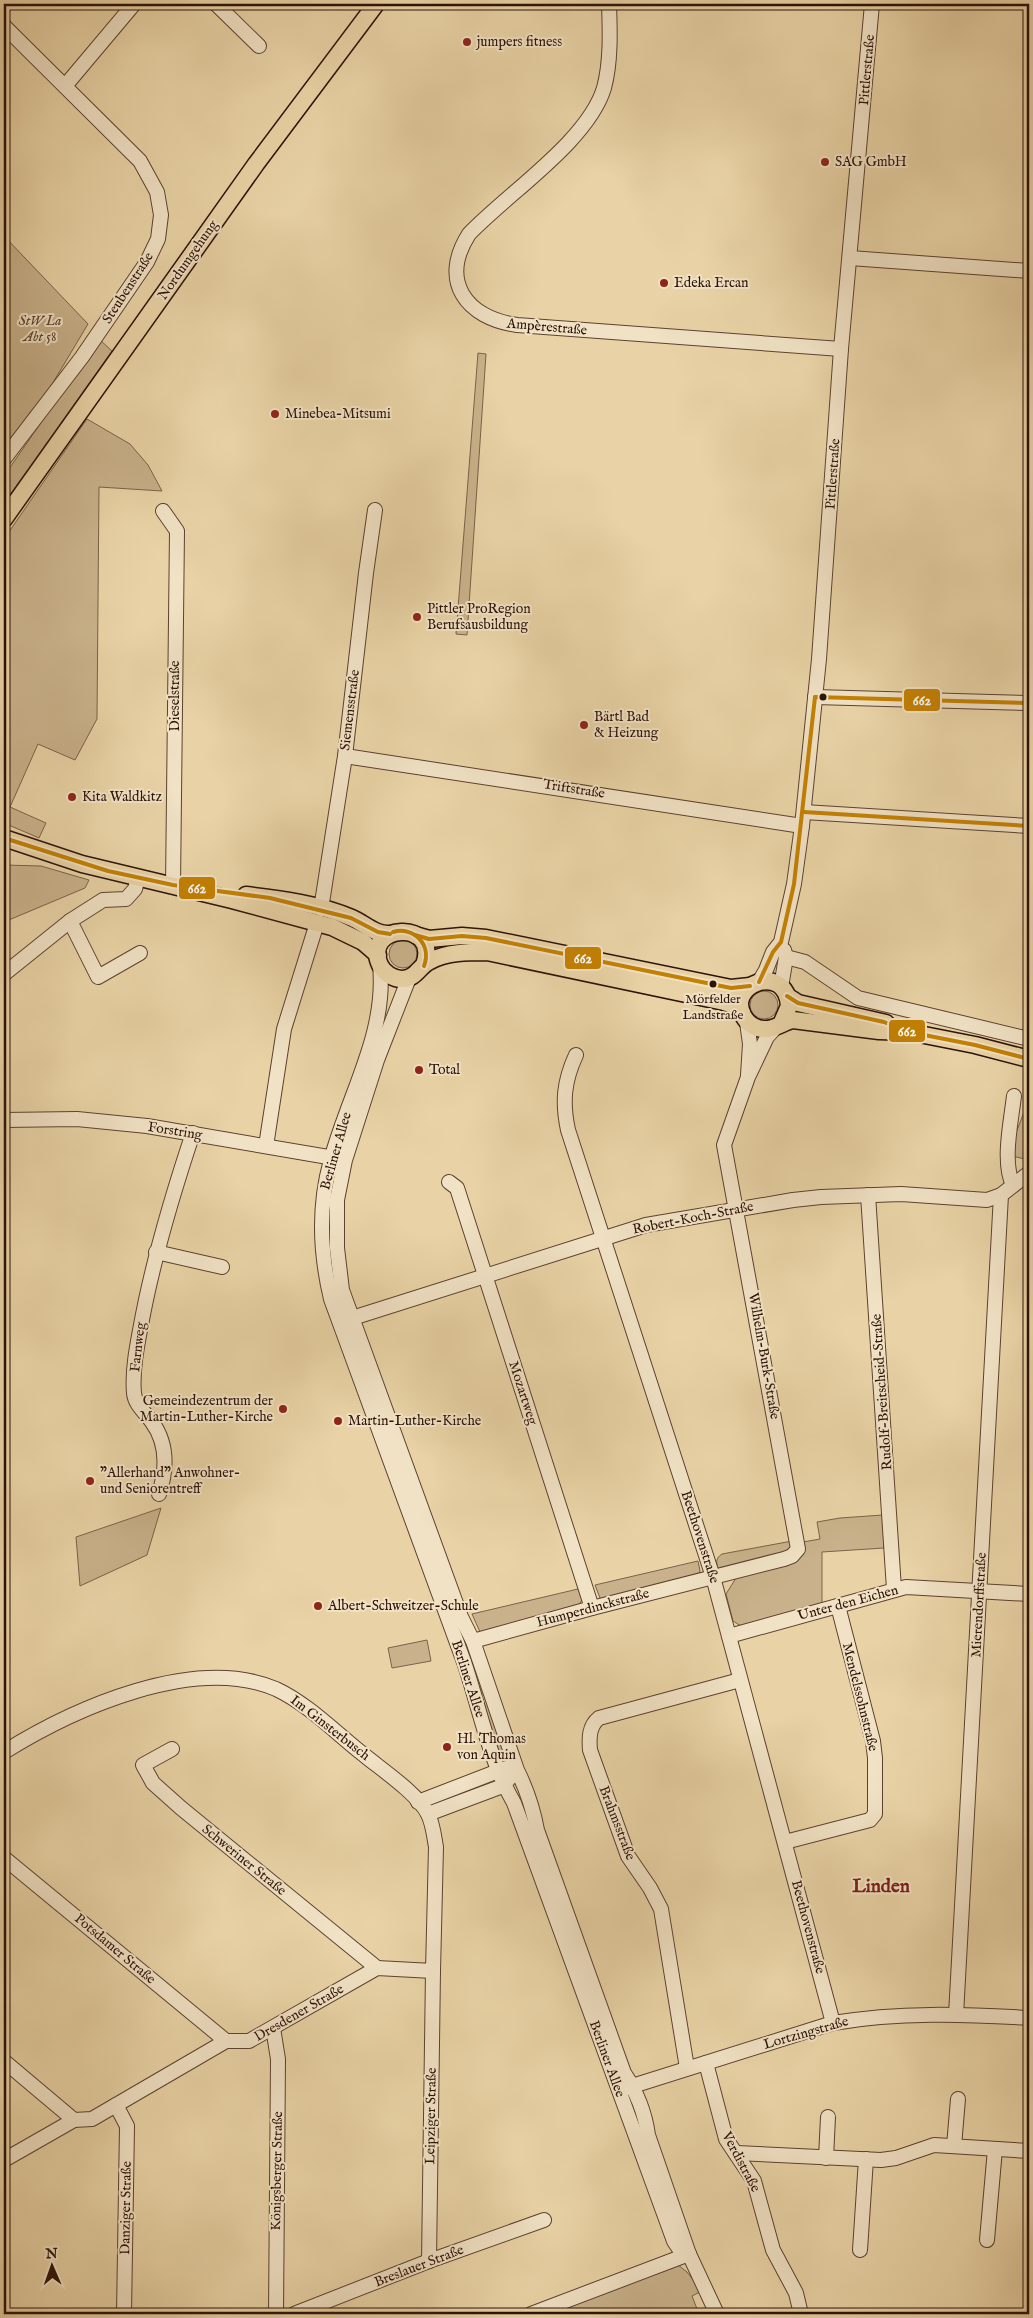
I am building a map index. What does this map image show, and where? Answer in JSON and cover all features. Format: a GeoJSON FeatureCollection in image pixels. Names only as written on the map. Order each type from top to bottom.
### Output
{"type":"FeatureCollection","features":[{"type":"Feature","properties":{"kind":"main road","name":"Nordumgehung"},"geometry":{"type":"LineString","coordinates":[[4,520],[256,164],[376,4]]}},
{"type":"Feature","properties":{"kind":"main road"},"geometry":{"type":"LineString","coordinates":[[4,838],[78,863],[296,917],[310,915],[351,918],[382,934],[404,931],[429,939],[462,936],[486,938],[727,987],[774,982],[798,1004],[884,1022],[909,1032]]}},
{"type":"Feature","properties":{"kind":"main road"},"geometry":{"type":"LineString","coordinates":[[173,885],[270,898],[319,916],[354,936],[379,960],[386,973],[394,977],[409,978],[433,960],[454,954],[486,952],[724,1002],[734,1005],[758,1028],[804,1020],[879,1031],[909,1032],[975,1045],[1029,1059]]}},
{"type":"Feature","properties":{"kind":"main road"},"geometry":{"type":"LineString","coordinates":[[379,960],[380,944],[390,934]]}},
{"type":"Feature","properties":{"kind":"main road"},"geometry":{"type":"LineString","coordinates":[[415,934],[425,947],[424,965]]}},
{"type":"Feature","properties":{"kind":"main road"},"geometry":{"type":"LineString","coordinates":[[745,1017],[741,1000],[754,984]]}},
{"type":"Feature","properties":{"kind":"main road"},"geometry":{"type":"LineString","coordinates":[[779,1024],[788,1011],[784,991]]}},
{"type":"Feature","properties":{"kind":"street"},"geometry":{"type":"LineString","coordinates":[[66,86],[134,4]]}},
{"type":"Feature","properties":{"kind":"street"},"geometry":{"type":"LineString","coordinates":[[216,4],[260,46]]}},
{"type":"Feature","properties":{"kind":"street","name":"Ampèrestraße"},"geometry":{"type":"LineString","coordinates":[[609,4],[607,72],[599,100],[587,121],[566,145],[469,234],[463,244],[457,264],[458,285],[464,296],[484,316],[498,322],[517,325],[842,350]]}},
{"type":"Feature","properties":{"kind":"street","name":"Pittlerstraße"},"geometry":{"type":"LineString","coordinates":[[754,984],[766,970],[773,952],[781,942],[794,884],[803,819],[815,697],[842,350],[872,4]]}},
{"type":"Feature","properties":{"kind":"street","name":"Steubenstraße"},"geometry":{"type":"LineString","coordinates":[[4,26],[134,154],[147,171],[159,197],[161,227],[154,250],[147,262],[65,380],[4,460]]}},
{"type":"Feature","properties":{"kind":"street"},"geometry":{"type":"LineString","coordinates":[[850,258],[1029,271]]}},
{"type":"Feature","properties":{"kind":"street","name":"Siemensstraße"},"geometry":{"type":"LineString","coordinates":[[266,1146],[284,1029],[319,916],[345,756],[375,510]]}},
{"type":"Feature","properties":{"kind":"street","name":"Dieselstraße"},"geometry":{"type":"LineString","coordinates":[[163,511],[176,532],[173,885]]}},
{"type":"Feature","properties":{"kind":"street"},"geometry":{"type":"LineString","coordinates":[[815,697],[1029,703]]}},
{"type":"Feature","properties":{"kind":"street","name":"Triftstraße"},"geometry":{"type":"LineString","coordinates":[[345,756],[803,819],[1029,826]]}},
{"type":"Feature","properties":{"kind":"street"},"geometry":{"type":"LineString","coordinates":[[4,974],[70,921],[104,900],[126,900],[135,888],[138,878]]}},
{"type":"Feature","properties":{"kind":"street"},"geometry":{"type":"LineString","coordinates":[[70,921],[98,977],[140,953]]}},
{"type":"Feature","properties":{"kind":"street"},"geometry":{"type":"LineString","coordinates":[[781,942],[786,957],[784,991]]}},
{"type":"Feature","properties":{"kind":"street"},"geometry":{"type":"LineString","coordinates":[[786,957],[805,962],[858,998],[1029,1039]]}},
{"type":"Feature","properties":{"kind":"street","name":"Berliner Allee"},"geometry":{"type":"LineString","coordinates":[[379,960],[382,994],[379,1018],[337,1200],[336,1224],[340,1282],[461,1617],[473,1641],[516,1767],[526,1788],[535,1814],[537,1830],[624,2073],[633,2086],[689,2254],[717,2314]]}},
{"type":"Feature","properties":{"kind":"street","name":"Berliner Allee"},"geometry":{"type":"LineString","coordinates":[[409,978],[377,1060],[331,1158],[324,1197],[321,1234],[326,1278],[338,1322],[431,1573],[475,1696],[479,1715],[504,1785],[514,1802],[675,2244],[680,2250],[689,2254]]}},
{"type":"Feature","properties":{"kind":"street","name":"Wilhelm-Burk-Straße"},"geometry":{"type":"LineString","coordinates":[[745,1017],[750,1044],[748,1077]]}},
{"type":"Feature","properties":{"kind":"street","name":"Wilhelm-Burk-Straße"},"geometry":{"type":"LineString","coordinates":[[713,1578],[784,1560],[798,1550],[725,1152],[725,1141],[748,1077],[767,1037],[779,1024]]}},
{"type":"Feature","properties":{"kind":"street","name":"Beethovenstraße"},"geometry":{"type":"LineString","coordinates":[[576,1055],[565,1086],[564,1109],[568,1130],[713,1578],[834,2023]]}},
{"type":"Feature","properties":{"kind":"street"},"geometry":{"type":"LineString","coordinates":[[1013,1185],[1008,1176],[1007,1164],[1014,1096]]}},
{"type":"Feature","properties":{"kind":"street","name":"Forstring"},"geometry":{"type":"LineString","coordinates":[[4,1120],[103,1121],[193,1133],[345,1160]]}},
{"type":"Feature","properties":{"kind":"street","name":"Farnweg"},"geometry":{"type":"LineString","coordinates":[[159,1494],[165,1474],[163,1445],[153,1423],[137,1404],[134,1394],[139,1338],[156,1252],[174,1189],[193,1133]]}},
{"type":"Feature","properties":{"kind":"street"},"geometry":{"type":"LineString","coordinates":[[1001,1195],[1029,1173]]}},
{"type":"Feature","properties":{"kind":"street","name":"Mozartweg"},"geometry":{"type":"LineString","coordinates":[[449,1182],[457,1188],[592,1608]]}},
{"type":"Feature","properties":{"kind":"street","name":"Robert-Koch-Straße"},"geometry":{"type":"LineString","coordinates":[[338,1322],[646,1225],[793,1200],[901,1194],[977,1200],[992,1199],[1001,1195]]}},
{"type":"Feature","properties":{"kind":"street","name":"Rudolf-Breitscheid-Straße"},"geometry":{"type":"LineString","coordinates":[[868,1195],[894,1589]]}},
{"type":"Feature","properties":{"kind":"street","name":"Mierendorffstraße"},"geometry":{"type":"LineString","coordinates":[[956,2014],[1001,1195]]}},
{"type":"Feature","properties":{"kind":"street"},"geometry":{"type":"LineString","coordinates":[[156,1252],[222,1267]]}},
{"type":"Feature","properties":{"kind":"street","name":"Humperdinckstraße"},"geometry":{"type":"LineString","coordinates":[[473,1641],[592,1608],[713,1578]]}},
{"type":"Feature","properties":{"kind":"street","name":"Unter den Eichen"},"geometry":{"type":"LineString","coordinates":[[729,1636],[906,1587],[1029,1594]]}},
{"type":"Feature","properties":{"kind":"street","name":"Mendelssohnstraße"},"geometry":{"type":"LineString","coordinates":[[785,1842],[870,1820],[875,1814],[875,1758],[873,1741],[838,1606]]}},
{"type":"Feature","properties":{"kind":"street","name":"Im Ginsterbusch"},"geometry":{"type":"LineString","coordinates":[[4,1752],[64,1718],[120,1696],[186,1681],[210,1679],[241,1680],[273,1688],[297,1701],[397,1781],[428,1814]]}},
{"type":"Feature","properties":{"kind":"street","name":"Brahmsstraße"},"geometry":{"type":"LineString","coordinates":[[687,2068],[661,1909],[650,1888],[628,1856],[590,1750],[590,1731],[592,1725],[599,1718],[740,1680]]}},
{"type":"Feature","properties":{"kind":"street","name":"Schweriner Straße"},"geometry":{"type":"LineString","coordinates":[[172,1750],[143,1765],[146,1774],[153,1783],[377,1968]]}},
{"type":"Feature","properties":{"kind":"street"},"geometry":{"type":"LineString","coordinates":[[418,1802],[499,1770],[516,1767]]}},
{"type":"Feature","properties":{"kind":"street"},"geometry":{"type":"LineString","coordinates":[[377,1968],[433,1971],[436,1847],[434,1832],[428,1814],[504,1785],[516,1767]]}},
{"type":"Feature","properties":{"kind":"street","name":"Potsdamer Straße"},"geometry":{"type":"LineString","coordinates":[[4,1858],[226,2041]]}},
{"type":"Feature","properties":{"kind":"street","name":"Dresdener Straße"},"geometry":{"type":"LineString","coordinates":[[4,2160],[74,2120],[92,2119],[226,2041],[248,2041],[377,1968]]}},
{"type":"Feature","properties":{"kind":"street","name":"Leipziger Straße"},"geometry":{"type":"LineString","coordinates":[[429,2262],[433,1971]]}},
{"type":"Feature","properties":{"kind":"street","name":"Lortzingstraße"},"geometry":{"type":"LineString","coordinates":[[619,2091],[834,2023],[878,2017],[956,2014],[1029,2018]]}},
{"type":"Feature","properties":{"kind":"street","name":"Königsberger Straße"},"geometry":{"type":"LineString","coordinates":[[273,2028],[278,2059],[276,2314]]}},
{"type":"Feature","properties":{"kind":"street"},"geometry":{"type":"LineString","coordinates":[[4,2061],[74,2120]]}},
{"type":"Feature","properties":{"kind":"street","name":"Verdistraße"},"geometry":{"type":"LineString","coordinates":[[706,2062],[723,2131],[729,2145],[754,2181],[773,2250],[796,2293],[801,2314]]}},
{"type":"Feature","properties":{"kind":"street"},"geometry":{"type":"LineString","coordinates":[[954,2146],[958,2099]]}},
{"type":"Feature","properties":{"kind":"street","name":"Danziger Straße"},"geometry":{"type":"LineString","coordinates":[[116,2105],[127,2126],[124,2314]]}},
{"type":"Feature","properties":{"kind":"street"},"geometry":{"type":"LineString","coordinates":[[826,2158],[828,2117]]}},
{"type":"Feature","properties":{"kind":"street"},"geometry":{"type":"LineString","coordinates":[[736,2154],[889,2160],[929,2146],[1029,2151]]}},
{"type":"Feature","properties":{"kind":"street"},"geometry":{"type":"LineString","coordinates":[[987,2240],[995,2149]]}},
{"type":"Feature","properties":{"kind":"street"},"geometry":{"type":"LineString","coordinates":[[860,2250],[866,2159]]}},
{"type":"Feature","properties":{"kind":"street","name":"Breslauer Straße"},"geometry":{"type":"LineString","coordinates":[[294,2314],[544,2220]]}},
{"type":"Feature","properties":{"kind":"street"},"geometry":{"type":"LineString","coordinates":[[531,2314],[689,2254]]}},
{"type":"Feature","properties":{"kind":"green space","name":"StW La Abt 58"},"geometry":{"type":"Polygon","coordinates":[[[4,236],[88,324],[51,386],[4,449],[4,236]]]}},
{"type":"Feature","properties":{"kind":"green space"},"geometry":{"type":"Polygon","coordinates":[[[99,339],[112,351],[4,503],[4,476],[99,339]]]}},
{"type":"Feature","properties":{"kind":"green space"},"geometry":{"type":"Polygon","coordinates":[[[478,353],[486,354],[467,635],[456,634],[478,353]]]}},
{"type":"Feature","properties":{"kind":"green space"},"geometry":{"type":"Polygon","coordinates":[[[87,419],[130,444],[148,465],[162,491],[99,487],[97,719],[75,760],[38,744],[10,807],[46,823],[39,838],[4,823],[4,539],[87,419]]]}},
{"type":"Feature","properties":{"kind":"green space"},"geometry":{"type":"Polygon","coordinates":[[[4,865],[41,866],[89,880],[85,888],[4,922],[4,865]]]}},
{"type":"Feature","properties":{"kind":"green space"},"geometry":{"type":"Polygon","coordinates":[[[403,940],[413,944],[417,954],[413,964],[403,968],[393,964],[389,954],[393,944],[403,940]]]}},
{"type":"Feature","properties":{"kind":"green space"},"geometry":{"type":"Polygon","coordinates":[[[764,991],[774,995],[778,1005],[774,1015],[764,1019],[754,1015],[750,1005],[754,995],[764,991]]]}},
{"type":"Feature","properties":{"kind":"green space"},"geometry":{"type":"Polygon","coordinates":[[[1029,1099],[1029,1160],[1012,1156],[1014,1138],[1029,1099]]]}},
{"type":"Feature","properties":{"kind":"green space"},"geometry":{"type":"Polygon","coordinates":[[[161,1508],[147,1555],[80,1586],[76,1537],[161,1508]]]}},
{"type":"Feature","properties":{"kind":"green space"},"geometry":{"type":"Polygon","coordinates":[[[883,1515],[884,1548],[822,1552],[822,1603],[741,1626],[733,1621],[726,1594],[736,1578],[734,1568],[719,1572],[717,1560],[719,1556],[803,1539],[803,1542],[820,1539],[817,1522],[840,1518],[883,1515]]]}},
{"type":"Feature","properties":{"kind":"green space"},"geometry":{"type":"Polygon","coordinates":[[[698,1561],[700,1571],[698,1575],[606,1600],[600,1598],[595,1585],[698,1561]]]}},
{"type":"Feature","properties":{"kind":"green space"},"geometry":{"type":"Polygon","coordinates":[[[578,1589],[582,1600],[578,1606],[480,1632],[472,1614],[578,1589]]]}},
{"type":"Feature","properties":{"kind":"green space"},"geometry":{"type":"Polygon","coordinates":[[[427,1640],[431,1661],[392,1668],[388,1648],[427,1640]]]}},
{"type":"Feature","properties":{"kind":"green space"},"geometry":{"type":"Polygon","coordinates":[[[475,1662],[507,1762],[501,1764],[467,1664],[475,1662]]]}},
{"type":"Feature","properties":{"kind":"green space"},"geometry":{"type":"Polygon","coordinates":[[[673,2261],[687,2272],[702,2291],[692,2296],[699,2314],[531,2314],[673,2261]]]}},
{"type":"Feature","properties":{"kind":"transit line","name":"662"},"geometry":{"type":"LineString","coordinates":[[815,697],[1029,703]]}},
{"type":"Feature","properties":{"kind":"transit line","name":"662"},"geometry":{"type":"LineString","coordinates":[[759,982],[773,952],[781,942],[794,884],[815,697]]}},
{"type":"Feature","properties":{"kind":"transit line","name":"662"},"geometry":{"type":"LineString","coordinates":[[804,812],[1029,826]]}},
{"type":"Feature","properties":{"kind":"transit line","name":"662"},"geometry":{"type":"LineString","coordinates":[[4,838],[108,871],[173,885],[270,898],[351,918],[378,932],[390,934]]}},
{"type":"Feature","properties":{"kind":"transit line","name":"662"},"geometry":{"type":"LineString","coordinates":[[393,932],[408,932],[419,939],[425,951],[424,966]]}},
{"type":"Feature","properties":{"kind":"transit line","name":"662"},"geometry":{"type":"LineString","coordinates":[[415,935],[429,939],[462,936],[486,938],[731,988],[750,986]]}},
{"type":"Feature","properties":{"kind":"transit line","name":"662"},"geometry":{"type":"LineString","coordinates":[[787,996],[798,1003],[884,1022],[909,1032],[975,1045],[1029,1059]]}},
{"type":"Feature","properties":{"kind":"place","name":"jumpers fitness"},"geometry":{"type":"Point","coordinates":[467,42]}},
{"type":"Feature","properties":{"kind":"place","name":"SAG GmbH"},"geometry":{"type":"Point","coordinates":[825,162]}},
{"type":"Feature","properties":{"kind":"place","name":"Edeka Ercan"},"geometry":{"type":"Point","coordinates":[664,283]}},
{"type":"Feature","properties":{"kind":"place","name":"Minebea-Mitsumi"},"geometry":{"type":"Point","coordinates":[275,414]}},
{"type":"Feature","properties":{"kind":"place","name":"Pittler ProRegion Berufsausbildung"},"geometry":{"type":"Point","coordinates":[417,617]}},
{"type":"Feature","properties":{"kind":"place","name":"Bärtl Bad & Heizung"},"geometry":{"type":"Point","coordinates":[584,725]}},
{"type":"Feature","properties":{"kind":"place","name":"Kita Waldkitz"},"geometry":{"type":"Point","coordinates":[72,797]}},
{"type":"Feature","properties":{"kind":"place","name":"Mörfelder Landstraße"},"geometry":{"type":"Point","coordinates":[713,984]}},
{"type":"Feature","properties":{"kind":"place","name":"Total"},"geometry":{"type":"Point","coordinates":[419,1070]}},
{"type":"Feature","properties":{"kind":"place","name":"Gemeindezentrum der Martin-Luther-Kirche"},"geometry":{"type":"Point","coordinates":[283,1409]}},
{"type":"Feature","properties":{"kind":"place","name":"Martin-Luther-Kirche"},"geometry":{"type":"Point","coordinates":[338,1421]}},
{"type":"Feature","properties":{"kind":"place","name":"\"Allerhand\" Anwohner- und Seniorentreff"},"geometry":{"type":"Point","coordinates":[90,1481]}},
{"type":"Feature","properties":{"kind":"place","name":"Albert-Schweitzer-Schule"},"geometry":{"type":"Point","coordinates":[318,1606]}},
{"type":"Feature","properties":{"kind":"place","name":"Hl. Thomas von Aquin"},"geometry":{"type":"Point","coordinates":[447,1747]}},
{"type":"Feature","properties":{"kind":"district","name":"Linden"},"geometry":{"type":"Point","coordinates":[881,1887]}}]}
